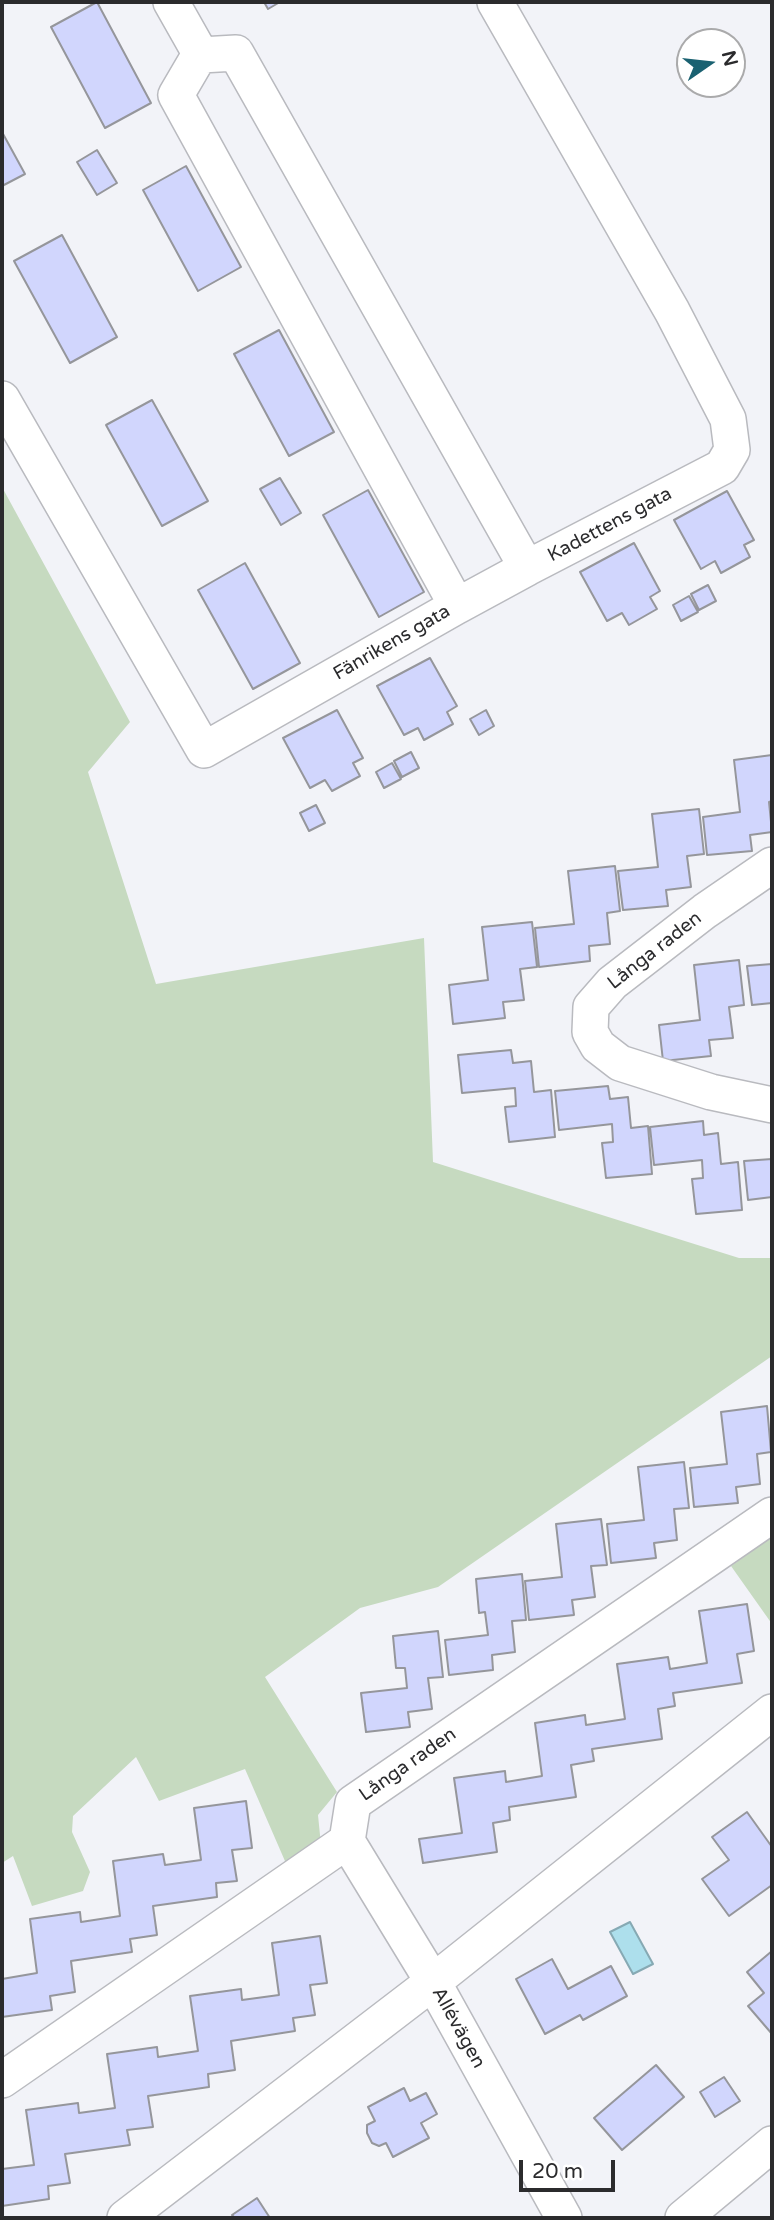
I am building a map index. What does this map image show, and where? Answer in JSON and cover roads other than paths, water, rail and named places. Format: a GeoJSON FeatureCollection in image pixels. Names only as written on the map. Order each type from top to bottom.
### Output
{"type":"FeatureCollection","features":[{"type":"Feature","properties":{"kind":"street"},"geometry":{"type":"LineString","coordinates":[[171,2],[200,54]]}},
{"type":"Feature","properties":{"kind":"street","name":"Kadettens gata"},"geometry":{"type":"LineString","coordinates":[[200,54],[236,53],[527,568],[722,467],[732,450],[728,419],[678,323],[495,2]]}},
{"type":"Feature","properties":{"kind":"street","name":"Fänrikens gata"},"geometry":{"type":"LineString","coordinates":[[2,398],[204,750],[457,606],[176,95],[200,54]]}},
{"type":"Feature","properties":{"kind":"street"},"geometry":{"type":"LineString","coordinates":[[457,606],[527,568]]}},
{"type":"Feature","properties":{"kind":"street","name":"Långa raden"},"geometry":{"type":"LineString","coordinates":[[772,865],[705,911],[612,982],[591,1007],[590,1032],[598,1046],[620,1063],[711,1092],[772,1105]]}},
{"type":"Feature","properties":{"kind":"street","name":"Långa raden"},"geometry":{"type":"LineString","coordinates":[[347,1841],[353,1803],[772,1515]]}},
{"type":"Feature","properties":{"kind":"street"},"geometry":{"type":"LineString","coordinates":[[125,2218],[433,1982],[772,1712]]}},
{"type":"Feature","properties":{"kind":"street"},"geometry":{"type":"LineString","coordinates":[[2,2080],[347,1841]]}},
{"type":"Feature","properties":{"kind":"street","name":"Allévägen"},"geometry":{"type":"LineString","coordinates":[[347,1841],[433,1982],[564,2218]]}},
{"type":"Feature","properties":{"kind":"street"},"geometry":{"type":"LineString","coordinates":[[683,2218],[772,2144]]}},
{"type":"Feature","properties":{"kind":"water"},"geometry":{"type":"Polygon","coordinates":[[[630,1922],[653,1964],[633,1974],[610,1932],[630,1922]]]}}]}
